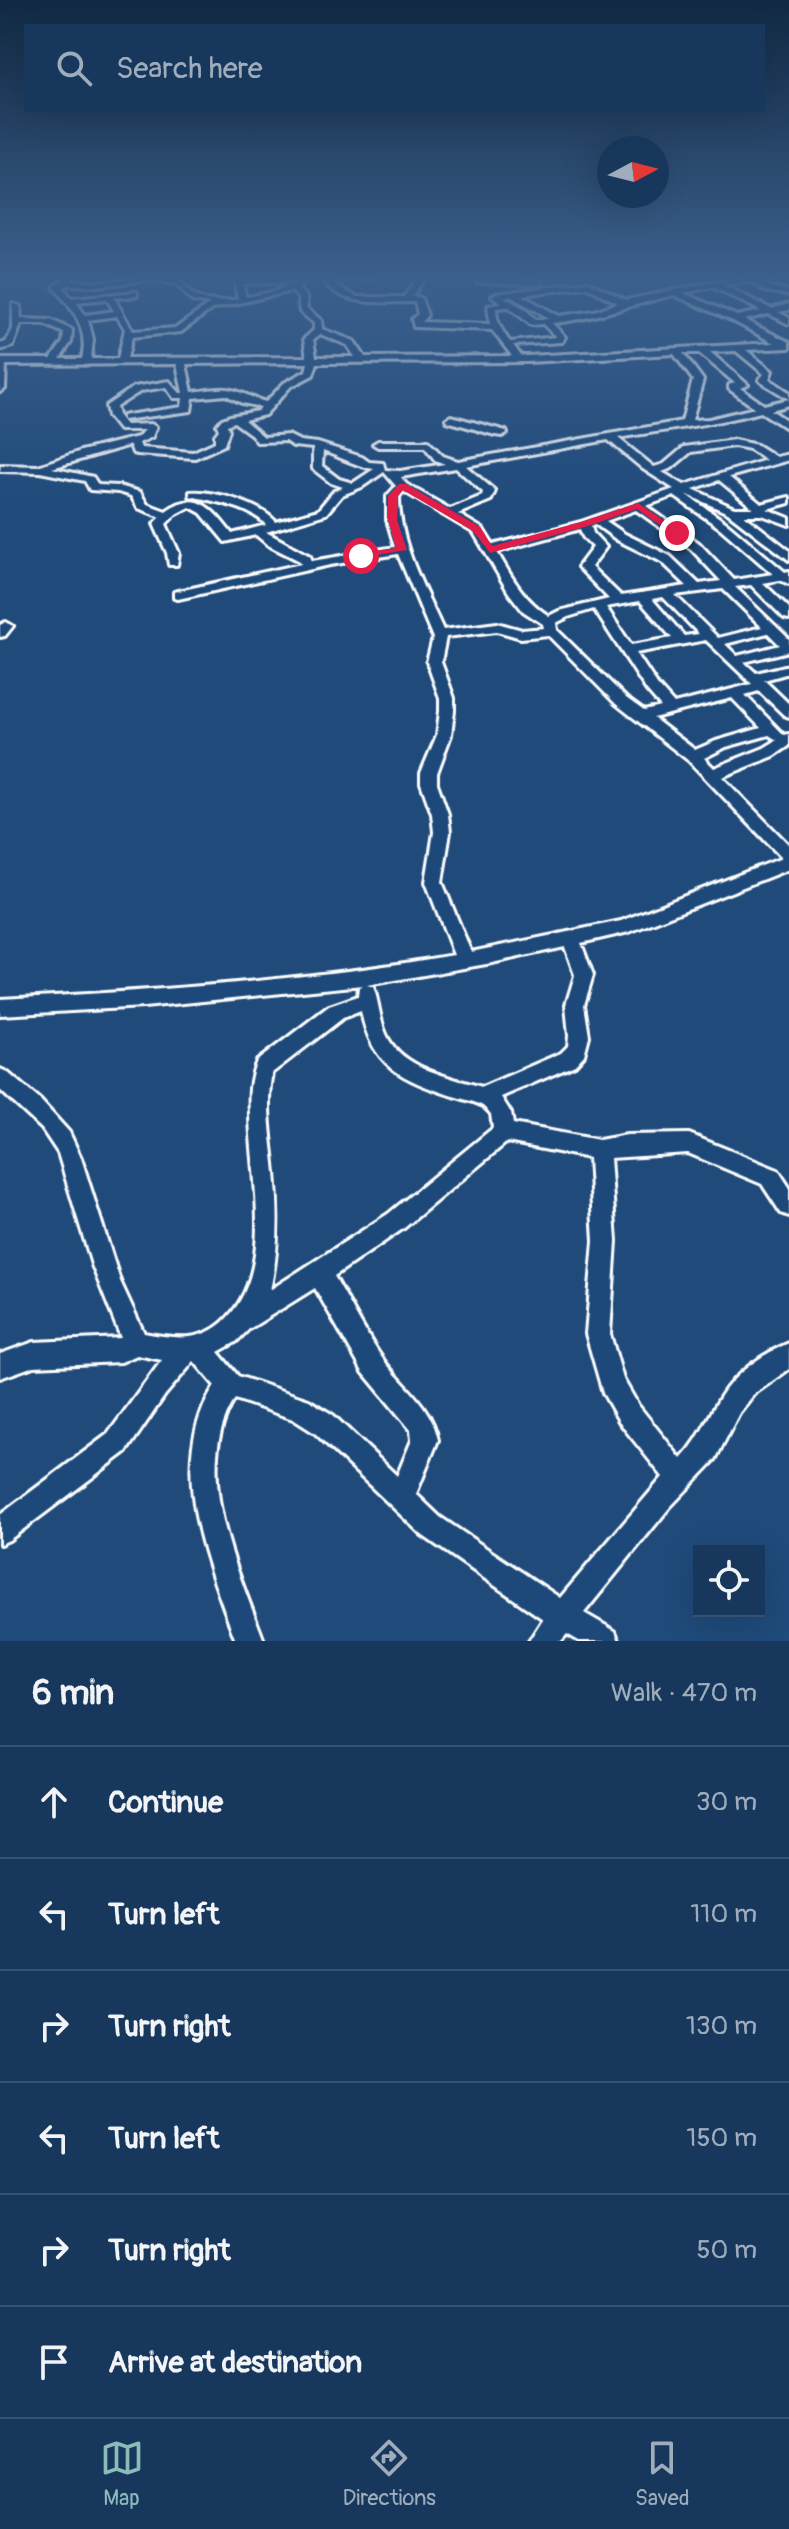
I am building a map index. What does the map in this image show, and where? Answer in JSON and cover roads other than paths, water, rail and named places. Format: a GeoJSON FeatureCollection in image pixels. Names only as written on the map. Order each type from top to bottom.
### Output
{"type":"FeatureCollection","features":[{"type":"Feature","properties":{"kind":"street"},"geometry":{"type":"LineString","coordinates":[[54,361],[60,353]]}},
{"type":"Feature","properties":{"kind":"street"},"geometry":{"type":"LineString","coordinates":[[86,361],[87,353]]}},
{"type":"Feature","properties":{"kind":"street"},"geometry":{"type":"LineString","coordinates":[[122,361],[124,353]]}},
{"type":"Feature","properties":{"kind":"street"},"geometry":{"type":"LineString","coordinates":[[134,442],[137,451],[195,455],[220,443],[224,430],[222,425],[234,418],[261,413],[287,385],[310,373],[313,360],[310,353]]}},
{"type":"Feature","properties":{"kind":"street"},"geometry":{"type":"LineString","coordinates":[[359,353],[361,360]]}},
{"type":"Feature","properties":{"kind":"street"},"geometry":{"type":"LineString","coordinates":[[0,389],[1,362],[361,360],[488,353]]}},
{"type":"Feature","properties":{"kind":"street"},"geometry":{"type":"LineString","coordinates":[[677,353],[698,380],[686,424]]}},
{"type":"Feature","properties":{"kind":"street"},"geometry":{"type":"LineString","coordinates":[[705,353],[743,385],[732,387],[789,427]]}},
{"type":"Feature","properties":{"kind":"street"},"geometry":{"type":"LineString","coordinates":[[744,353],[789,384]]}},
{"type":"Feature","properties":{"kind":"street"},"geometry":{"type":"LineString","coordinates":[[117,420],[185,410],[188,394],[181,361]]}},
{"type":"Feature","properties":{"kind":"street"},"geometry":{"type":"LineString","coordinates":[[769,373],[764,380],[788,402]]}},
{"type":"Feature","properties":{"kind":"street"},"geometry":{"type":"LineString","coordinates":[[39,469],[85,453],[134,442],[148,435],[151,427],[123,428],[111,406],[136,388],[148,384],[169,384],[177,396],[226,392],[245,401],[266,405]]}},
{"type":"Feature","properties":{"kind":"street"},"geometry":{"type":"LineString","coordinates":[[173,562],[173,553],[160,524],[182,504],[194,502],[209,512],[229,539],[322,512],[338,493],[358,485],[380,470],[393,473],[458,465],[709,422],[788,402]]}},
{"type":"Feature","properties":{"kind":"street"},"geometry":{"type":"LineString","coordinates":[[234,418],[261,440],[288,438],[297,444],[318,447],[358,459],[367,465],[379,465],[380,470]]}},
{"type":"Feature","properties":{"kind":"street"},"geometry":{"type":"LineString","coordinates":[[451,419],[468,422],[486,432],[502,433]]}},
{"type":"Feature","properties":{"kind":"street"},"geometry":{"type":"LineString","coordinates":[[611,438],[787,578]]}},
{"type":"Feature","properties":{"kind":"street"},"geometry":{"type":"LineString","coordinates":[[653,471],[668,466],[688,449],[734,443],[753,447],[774,461]]}},
{"type":"Feature","properties":{"kind":"street"},"geometry":{"type":"LineString","coordinates":[[378,444],[428,444],[439,458],[458,465],[490,495],[448,514]]}},
{"type":"Feature","properties":{"kind":"street"},"geometry":{"type":"LineString","coordinates":[[318,447],[317,467],[335,481],[350,486]]}},
{"type":"Feature","properties":{"kind":"street"},"geometry":{"type":"LineString","coordinates":[[490,550],[591,522],[721,476],[789,457]]}},
{"type":"Feature","properties":{"kind":"street"},"geometry":{"type":"LineString","coordinates":[[0,468],[39,469],[89,479],[94,488],[119,489],[136,494],[142,506],[167,515]]}},
{"type":"Feature","properties":{"kind":"street"},"geometry":{"type":"LineString","coordinates":[[393,473],[402,486],[477,529],[513,590],[528,608],[621,701],[694,757],[789,855]]}},
{"type":"Feature","properties":{"kind":"street"},"geometry":{"type":"LineString","coordinates":[[721,476],[789,525]]}},
{"type":"Feature","properties":{"kind":"street"},"geometry":{"type":"LineString","coordinates":[[402,486],[393,496],[393,520],[425,609],[439,634],[434,662],[447,698],[444,735],[429,773],[442,832],[434,882],[465,960]]}},
{"type":"Feature","properties":{"kind":"street"},"geometry":{"type":"LineString","coordinates":[[681,492],[732,511],[789,556]]}},
{"type":"Feature","properties":{"kind":"street"},"geometry":{"type":"LineString","coordinates":[[194,494],[220,498],[258,513],[274,527]]}},
{"type":"Feature","properties":{"kind":"street"},"geometry":{"type":"LineString","coordinates":[[732,511],[767,512],[789,500]]}},
{"type":"Feature","properties":{"kind":"street"},"geometry":{"type":"LineString","coordinates":[[638,506],[695,546],[756,616],[789,646]]}},
{"type":"Feature","properties":{"kind":"street"},"geometry":{"type":"LineString","coordinates":[[591,522],[666,559],[696,588]]}},
{"type":"Feature","properties":{"kind":"street"},"geometry":{"type":"LineString","coordinates":[[591,522],[587,534],[600,547],[584,567],[619,601]]}},
{"type":"Feature","properties":{"kind":"street"},"geometry":{"type":"LineString","coordinates":[[258,531],[272,542],[306,559],[307,566]]}},
{"type":"Feature","properties":{"kind":"street"},"geometry":{"type":"LineString","coordinates":[[178,595],[307,566],[402,550]]}},
{"type":"Feature","properties":{"kind":"street"},"geometry":{"type":"LineString","coordinates":[[439,634],[497,627],[521,634],[550,627],[558,614],[598,605],[696,588],[787,578]]}},
{"type":"Feature","properties":{"kind":"street"},"geometry":{"type":"LineString","coordinates":[[754,581],[786,612]]}},
{"type":"Feature","properties":{"kind":"street"},"geometry":{"type":"LineString","coordinates":[[666,593],[789,712]]}},
{"type":"Feature","properties":{"kind":"street"},"geometry":{"type":"LineString","coordinates":[[644,597],[681,641]]}},
{"type":"Feature","properties":{"kind":"street"},"geometry":{"type":"LineString","coordinates":[[598,605],[652,688],[671,709]]}},
{"type":"Feature","properties":{"kind":"street"},"geometry":{"type":"LineString","coordinates":[[756,616],[786,612]]}},
{"type":"Feature","properties":{"kind":"street"},"geometry":{"type":"LineString","coordinates":[[0,627],[6,626],[0,633]]}},
{"type":"Feature","properties":{"kind":"street"},"geometry":{"type":"LineString","coordinates":[[628,650],[770,629]]}},
{"type":"Feature","properties":{"kind":"street"},"geometry":{"type":"LineString","coordinates":[[737,660],[789,646]]}},
{"type":"Feature","properties":{"kind":"street"},"geometry":{"type":"LineString","coordinates":[[644,716],[735,693],[789,669]]}},
{"type":"Feature","properties":{"kind":"street"},"geometry":{"type":"LineString","coordinates":[[712,775],[769,752],[786,741],[735,693]]}},
{"type":"Feature","properties":{"kind":"street"},"geometry":{"type":"LineString","coordinates":[[694,757],[721,744],[771,730]]}},
{"type":"Feature","properties":{"kind":"street"},"geometry":{"type":"LineString","coordinates":[[0,1007],[365,989],[465,960],[571,940],[681,906],[789,862]]}},
{"type":"Feature","properties":{"kind":"street"},"geometry":{"type":"LineString","coordinates":[[482,1096],[568,1059],[577,1049],[579,1036],[575,1005],[584,975],[571,940]]}},
{"type":"Feature","properties":{"kind":"street"},"geometry":{"type":"LineString","coordinates":[[365,989],[377,1037],[386,1052],[400,1065],[494,1103],[502,1117],[504,1132]]}},
{"type":"Feature","properties":{"kind":"street"},"geometry":{"type":"LineString","coordinates":[[0,1531],[117,1443],[156,1386],[195,1348],[227,1334],[240,1321],[255,1297],[266,1258],[268,1208],[261,1143],[260,1076],[274,1057],[365,989]]}},
{"type":"Feature","properties":{"kind":"street"},"geometry":{"type":"LineString","coordinates":[[0,1078],[54,1129],[70,1154],[77,1169],[87,1215],[108,1281],[137,1343]]}},
{"type":"Feature","properties":{"kind":"street"},"geometry":{"type":"LineString","coordinates":[[504,1132],[599,1150],[627,1145],[689,1143],[782,1182],[789,1206]]}},
{"type":"Feature","properties":{"kind":"street"},"geometry":{"type":"LineString","coordinates":[[240,1321],[396,1221],[504,1132]]}},
{"type":"Feature","properties":{"kind":"street"},"geometry":{"type":"LineString","coordinates":[[599,1150],[605,1241],[598,1334],[612,1384],[629,1414],[680,1478]]}},
{"type":"Feature","properties":{"kind":"street"},"geometry":{"type":"LineString","coordinates":[[319,1273],[380,1377],[396,1391],[425,1432],[425,1440],[401,1499]]}},
{"type":"Feature","properties":{"kind":"street"},"geometry":{"type":"LineString","coordinates":[[0,1366],[34,1354],[121,1350],[137,1343],[166,1349],[195,1348],[230,1385],[300,1409],[324,1424],[431,1526],[564,1618],[605,1641]]}},
{"type":"Feature","properties":{"kind":"street"},"geometry":{"type":"LineString","coordinates":[[543,1641],[706,1451],[730,1404],[745,1385],[789,1355]]}},
{"type":"Feature","properties":{"kind":"street"},"geometry":{"type":"LineString","coordinates":[[230,1385],[219,1396],[209,1417],[202,1451],[208,1506],[224,1569],[250,1641]]}}]}
